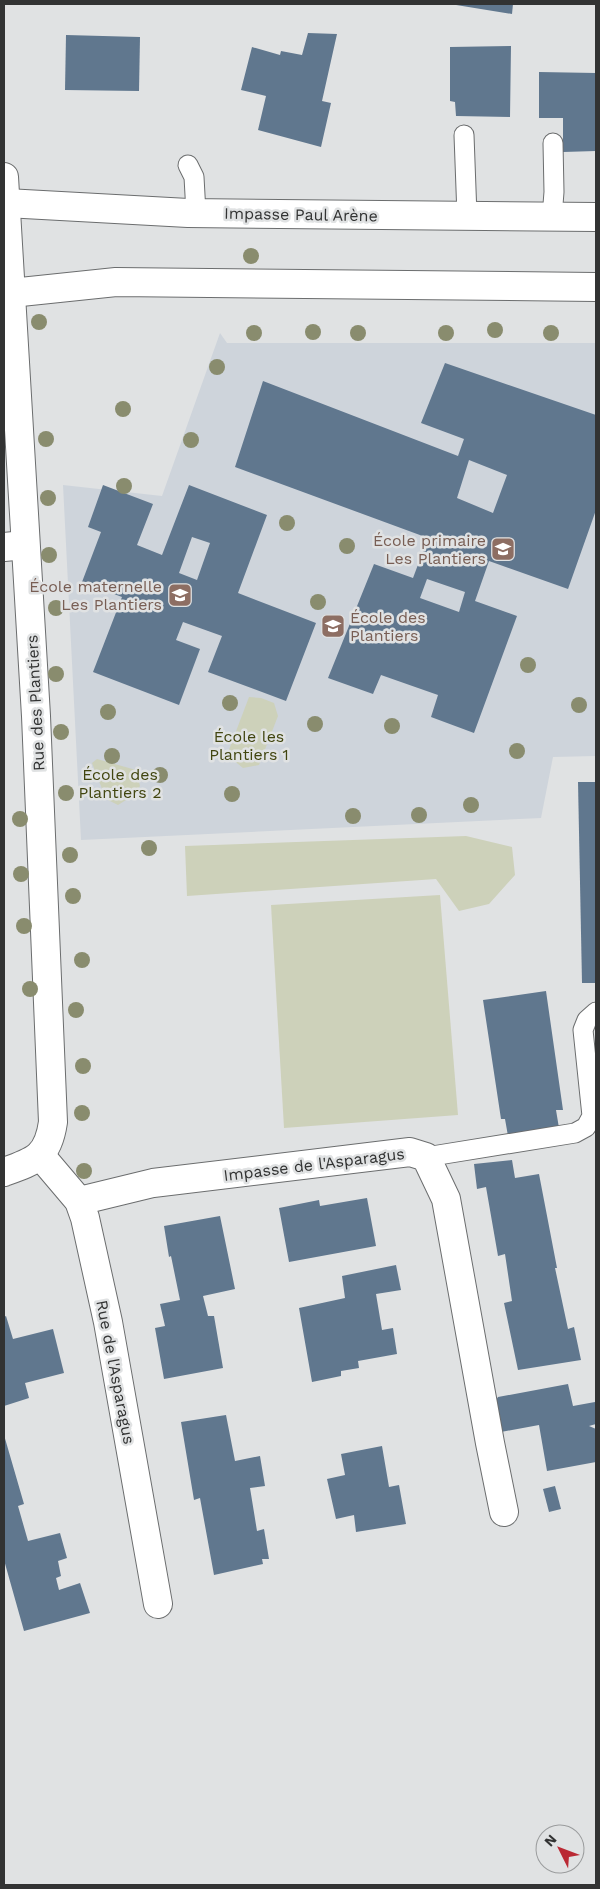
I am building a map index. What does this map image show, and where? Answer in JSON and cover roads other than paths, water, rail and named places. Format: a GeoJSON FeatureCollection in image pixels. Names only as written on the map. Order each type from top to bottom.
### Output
{"type":"FeatureCollection","features":[{"type":"Feature","properties":{"kind":"street","name":"Impasse Paul Arène"},"geometry":{"type":"LineString","coordinates":[[5,190],[192,213],[596,217]]}},
{"type":"Feature","properties":{"kind":"street","name":"Rue des Plantiers"},"geometry":{"type":"LineString","coordinates":[[5,190],[11,293],[14,546],[36,716],[53,1122],[50,1140],[40,1155]]}},
{"type":"Feature","properties":{"kind":"street"},"geometry":{"type":"LineString","coordinates":[[11,293],[116,282],[596,287]]}},
{"type":"Feature","properties":{"kind":"street","name":"Impasse de l'Asparagus"},"geometry":{"type":"LineString","coordinates":[[79,1201],[162,1181],[410,1152],[426,1157],[446,1199],[504,1512]]}},
{"type":"Feature","properties":{"kind":"street"},"geometry":{"type":"LineString","coordinates":[[4,1172],[28,1163],[40,1155]]}},
{"type":"Feature","properties":{"kind":"street","name":"Rue de l'Asparagus"},"geometry":{"type":"LineString","coordinates":[[40,1155],[79,1201],[85,1218],[108,1322],[158,1604]]}},
{"type":"Feature","properties":{"kind":"lane"},"geometry":{"type":"LineString","coordinates":[[464,135],[467,216]]}},
{"type":"Feature","properties":{"kind":"lane"},"geometry":{"type":"LineString","coordinates":[[552,217],[554,192],[553,143]]}},
{"type":"Feature","properties":{"kind":"lane"},"geometry":{"type":"LineString","coordinates":[[188,165],[194,177],[192,213]]}},
{"type":"Feature","properties":{"kind":"lane"},"geometry":{"type":"LineString","coordinates":[[426,1157],[575,1133],[586,1127],[592,1116],[583,1030],[587,1020],[596,1012]]}},
{"type":"Feature","properties":{"kind":"place","name":"École primaire Les Plantiers"},"geometry":{"type":"Point","coordinates":[503,549]}},
{"type":"Feature","properties":{"kind":"place","name":"École maternelle Les Plantiers"},"geometry":{"type":"Point","coordinates":[180,595]}},
{"type":"Feature","properties":{"kind":"place","name":"École des Plantiers"},"geometry":{"type":"Point","coordinates":[333,626]}},
{"type":"Feature","properties":{"kind":"park label","name":"École les Plantiers 1"},"geometry":{"type":"Point","coordinates":[249,745]}},
{"type":"Feature","properties":{"kind":"park label","name":"École des Plantiers 2"},"geometry":{"type":"Point","coordinates":[120,783]}}]}
